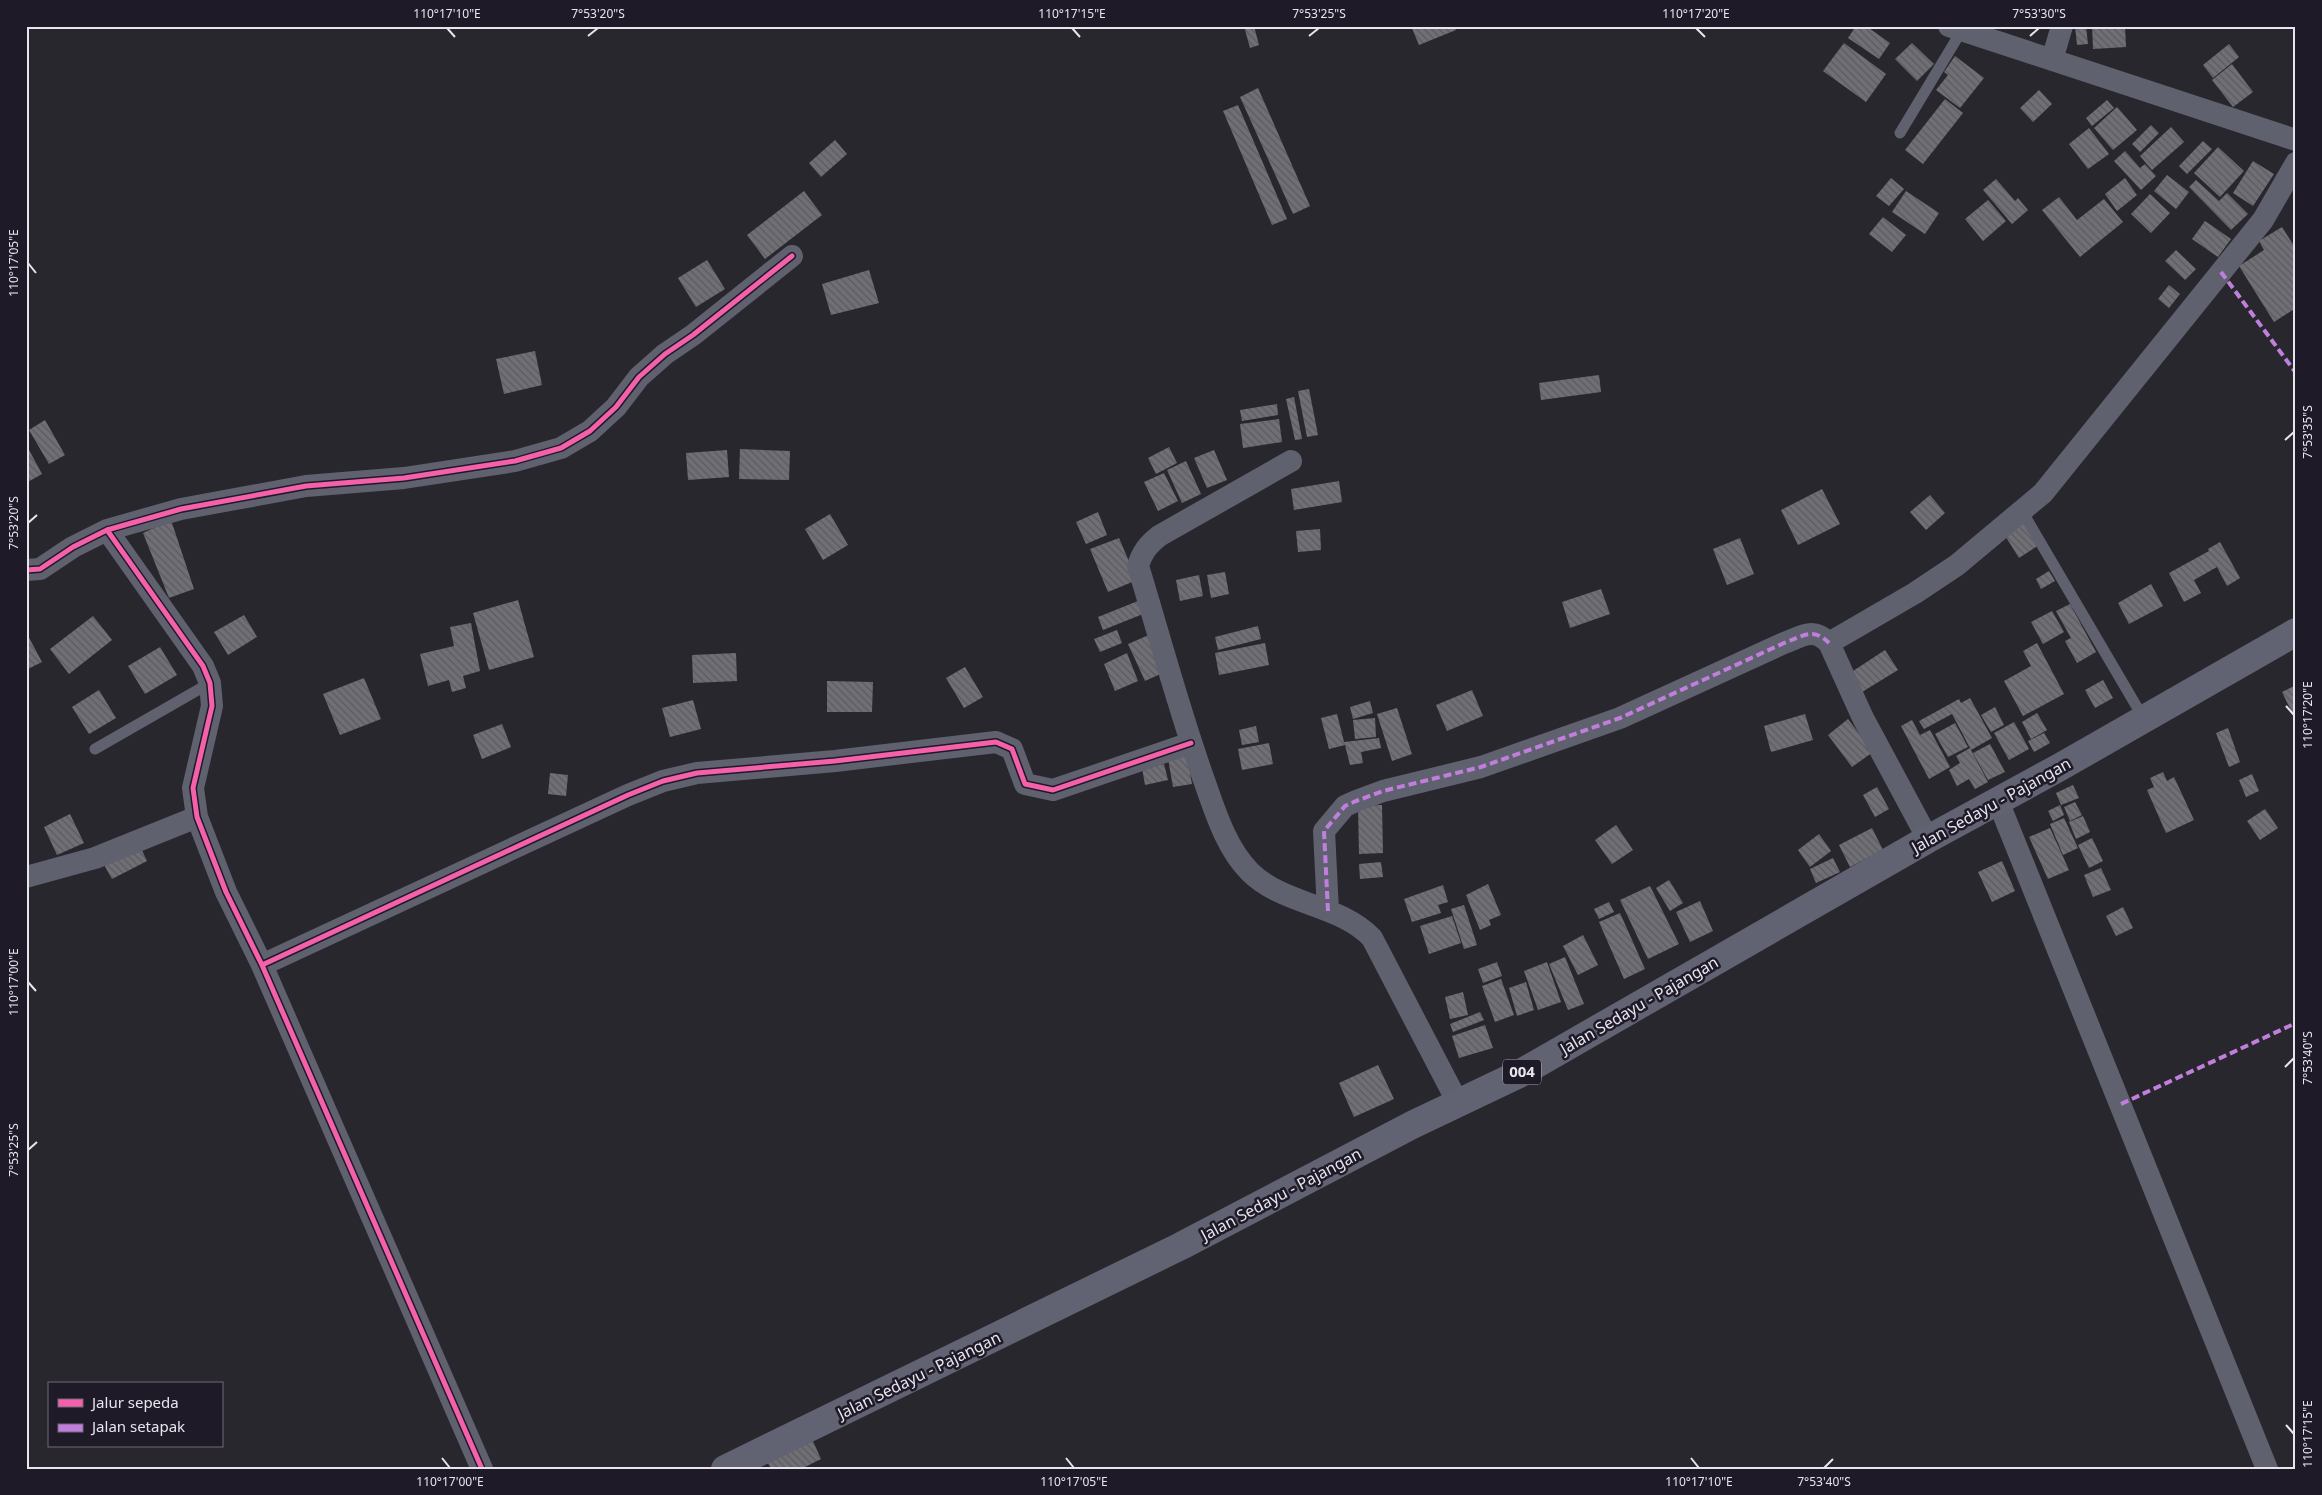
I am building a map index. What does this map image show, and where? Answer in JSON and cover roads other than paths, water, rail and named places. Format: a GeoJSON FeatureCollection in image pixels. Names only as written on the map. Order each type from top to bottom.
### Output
{"type":"FeatureCollection","features":[{"type":"Feature","properties":{"kind":"main road","name":"Jalan Sedayu - Pajangan"},"geometry":{"type":"LineString","coordinates":[[725,1469],[1181,1246],[1458,1103],[1519,1074],[1928,839],[2296,632]]}},
{"type":"Feature","properties":{"kind":"street"},"geometry":{"type":"LineString","coordinates":[[2052,60],[2062,26]]}},
{"type":"Feature","properties":{"kind":"street"},"geometry":{"type":"LineString","coordinates":[[1956,28],[2296,140]]}},
{"type":"Feature","properties":{"kind":"street"},"geometry":{"type":"LineString","coordinates":[[1829,643],[1916,593],[1957,565],[2043,493],[2263,220],[2296,163]]}},
{"type":"Feature","properties":{"kind":"street"},"geometry":{"type":"LineString","coordinates":[[26,570],[40,569],[73,547],[108,530],[180,508],[306,486],[404,478],[515,461],[561,448],[590,431],[616,407],[640,378],[666,354],[693,335],[792,256]]}},
{"type":"Feature","properties":{"kind":"street"},"geometry":{"type":"LineString","coordinates":[[1291,461],[1159,536],[1148,546],[1141,556],[1138,566],[1191,743],[1214,809],[1231,846],[1249,872],[1270,886],[1328,911],[1367,933],[1378,946],[1458,1103]]}},
{"type":"Feature","properties":{"kind":"street"},"geometry":{"type":"LineString","coordinates":[[108,530],[203,666],[210,683],[212,706],[193,788],[198,817],[226,892],[262,965],[482,1469]]}},
{"type":"Feature","properties":{"kind":"street"},"geometry":{"type":"LineString","coordinates":[[1328,911],[1324,831],[1345,806],[1383,791],[1480,767],[1620,718],[1784,643],[1811,633],[1821,635],[1829,643],[1863,718],[1928,839]]}},
{"type":"Feature","properties":{"kind":"street"},"geometry":{"type":"LineString","coordinates":[[262,965],[628,795],[663,781],[698,773],[835,761],[996,742],[1012,749],[1026,784],[1053,790],[1191,743]]}},
{"type":"Feature","properties":{"kind":"street"},"geometry":{"type":"LineString","coordinates":[[1998,801],[2267,1469]]}},
{"type":"Feature","properties":{"kind":"street"},"geometry":{"type":"LineString","coordinates":[[26,877],[95,858],[198,817]]}},
{"type":"Feature","properties":{"kind":"lane"},"geometry":{"type":"LineString","coordinates":[[1900,134],[1956,28]]}},
{"type":"Feature","properties":{"kind":"lane"},"geometry":{"type":"LineString","coordinates":[[2022,511],[2144,719]]}},
{"type":"Feature","properties":{"kind":"lane"},"geometry":{"type":"LineString","coordinates":[[95,749],[210,683]]}}]}
